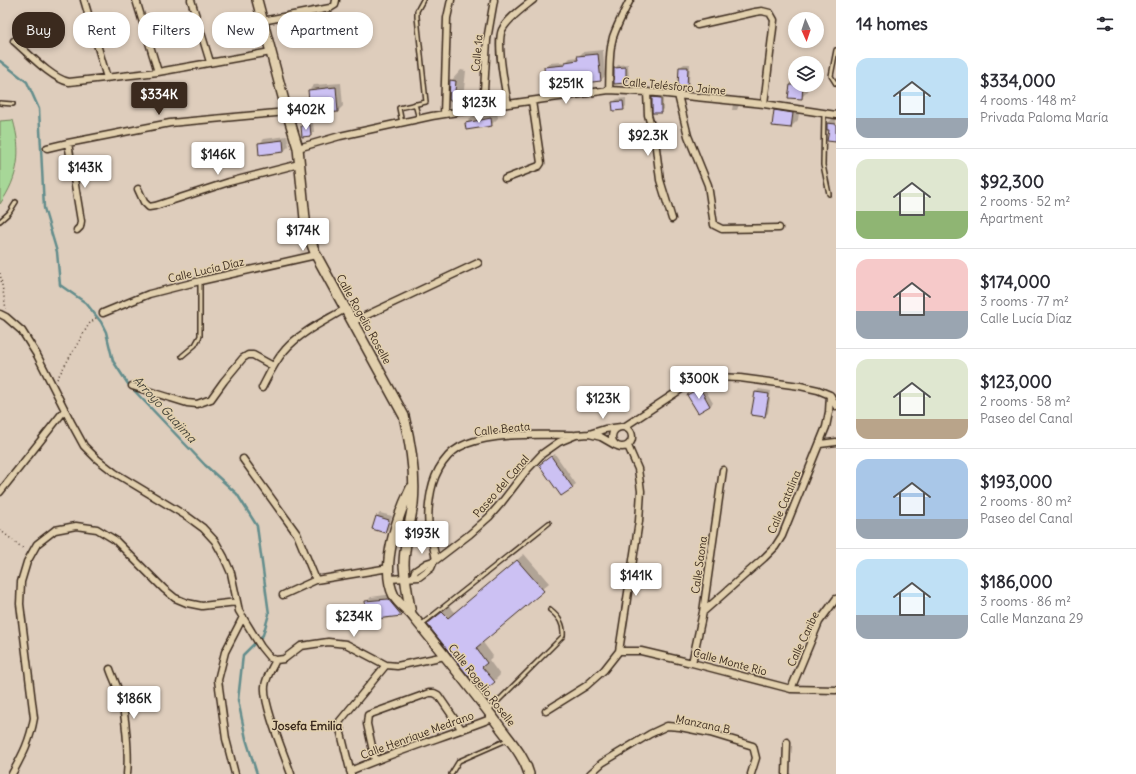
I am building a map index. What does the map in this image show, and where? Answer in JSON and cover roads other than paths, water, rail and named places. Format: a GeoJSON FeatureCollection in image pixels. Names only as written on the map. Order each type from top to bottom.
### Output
{"type":"FeatureCollection","features":[{"type":"Feature","properties":{"kind":"street"},"geometry":{"type":"LineString","coordinates":[[84,0],[107,78]]}},
{"type":"Feature","properties":{"kind":"street"},"geometry":{"type":"LineString","coordinates":[[136,0],[158,72]]}},
{"type":"Feature","properties":{"kind":"street"},"geometry":{"type":"LineString","coordinates":[[191,0],[210,62]]}},
{"type":"Feature","properties":{"kind":"street","name":"Calle Rogelio Roselle"},"geometry":{"type":"LineString","coordinates":[[257,0],[260,12]]}},
{"type":"Feature","properties":{"kind":"street"},"geometry":{"type":"LineString","coordinates":[[269,20],[330,8],[335,5],[336,0]]}},
{"type":"Feature","properties":{"kind":"street"},"geometry":{"type":"LineString","coordinates":[[444,114],[447,18],[452,0]]}},
{"type":"Feature","properties":{"kind":"street","name":"Calle 1a"},"geometry":{"type":"LineString","coordinates":[[483,108],[487,40],[494,0]]}},
{"type":"Feature","properties":{"kind":"street"},"geometry":{"type":"LineString","coordinates":[[508,104],[502,66],[502,30],[511,19],[533,0]]}},
{"type":"Feature","properties":{"kind":"street"},"geometry":{"type":"LineString","coordinates":[[609,90],[611,46],[613,37],[630,0]]}},
{"type":"Feature","properties":{"kind":"street"},"geometry":{"type":"LineString","coordinates":[[697,25],[755,12],[770,13],[774,20],[764,104]]}},
{"type":"Feature","properties":{"kind":"street"},"geometry":{"type":"LineString","coordinates":[[487,40],[501,42]]}},
{"type":"Feature","properties":{"kind":"street","name":"Calle Rogelio Roselle"},"geometry":{"type":"LineString","coordinates":[[269,45],[298,148],[306,229],[316,255],[404,416],[412,450],[413,502],[404,563],[409,577],[411,614]]}},
{"type":"Feature","properties":{"kind":"street"},"geometry":{"type":"LineString","coordinates":[[22,48],[62,81],[69,82],[158,72],[271,52]]}},
{"type":"Feature","properties":{"kind":"street","name":"Calle Telésforo Jaime"},"geometry":{"type":"LineString","coordinates":[[298,148],[340,136],[444,114],[609,90],[647,92],[764,104],[836,115]]}},
{"type":"Feature","properties":{"kind":"street"},"geometry":{"type":"LineString","coordinates":[[647,92],[648,115],[655,140],[660,180],[672,218]]}},
{"type":"Feature","properties":{"kind":"street"},"geometry":{"type":"LineString","coordinates":[[678,95],[688,136],[708,184],[714,225],[722,229],[779,228]]}},
{"type":"Feature","properties":{"kind":"street"},"geometry":{"type":"LineString","coordinates":[[505,179],[539,166],[541,163],[532,100]]}},
{"type":"Feature","properties":{"kind":"street"},"geometry":{"type":"LineString","coordinates":[[47,148],[170,124],[287,112]]}},
{"type":"Feature","properties":{"kind":"street"},"geometry":{"type":"LineString","coordinates":[[68,143],[81,221],[77,230]]}},
{"type":"Feature","properties":{"kind":"street"},"geometry":{"type":"LineString","coordinates":[[138,189],[146,205],[149,207],[229,182],[299,164]]}},
{"type":"Feature","properties":{"kind":"street","name":"Calle Lucía Díaz"},"geometry":{"type":"LineString","coordinates":[[103,313],[149,294],[316,255]]}},
{"type":"Feature","properties":{"kind":"street"},"geometry":{"type":"LineString","coordinates":[[352,322],[478,263]]}},
{"type":"Feature","properties":{"kind":"street"},"geometry":{"type":"LineString","coordinates":[[262,388],[273,366],[285,349],[303,334],[345,309]]}},
{"type":"Feature","properties":{"kind":"street"},"geometry":{"type":"LineString","coordinates":[[3,316],[22,331],[37,355],[64,411],[84,446],[97,459],[115,473],[188,517],[203,528],[215,542],[231,573],[240,611],[261,647],[270,658],[276,660],[284,659],[301,646],[328,642],[346,644],[386,665],[397,666],[445,656]]}},
{"type":"Feature","properties":{"kind":"street"},"geometry":{"type":"LineString","coordinates":[[132,386],[187,403],[197,404],[212,398],[243,358],[248,355],[253,355],[273,366]]}},
{"type":"Feature","properties":{"kind":"street","name":"Paseo del Canal"},"geometry":{"type":"LineString","coordinates":[[409,577],[427,562],[435,560],[470,534],[502,502],[525,472],[542,454],[560,442],[576,435],[623,427],[686,386],[700,380],[715,377],[740,378],[800,386],[818,390],[830,395]]}},
{"type":"Feature","properties":{"kind":"street"},"geometry":{"type":"LineString","coordinates":[[830,395],[836,406]]}},
{"type":"Feature","properties":{"kind":"street","name":"Calle Catalina"},"geometry":{"type":"LineString","coordinates":[[703,612],[775,547],[782,536],[826,427],[830,395]]}},
{"type":"Feature","properties":{"kind":"street"},"geometry":{"type":"LineString","coordinates":[[0,492],[64,411]]}},
{"type":"Feature","properties":{"kind":"street"},"geometry":{"type":"LineString","coordinates":[[623,427],[630,431],[632,434],[632,440],[628,446],[621,448],[615,445],[612,436],[615,430],[623,427]]}},
{"type":"Feature","properties":{"kind":"street","name":"Paseo del Canal"},"geometry":{"type":"LineString","coordinates":[[589,434],[601,437],[615,445]]}},
{"type":"Feature","properties":{"kind":"street","name":"Calle Beata"},"geometry":{"type":"LineString","coordinates":[[435,560],[429,526],[429,504],[433,481],[438,469],[448,455],[465,444],[484,439],[522,436],[576,435]]}},
{"type":"Feature","properties":{"kind":"street"},"geometry":{"type":"LineString","coordinates":[[820,444],[836,442]]}},
{"type":"Feature","properties":{"kind":"street"},"geometry":{"type":"LineString","coordinates":[[546,711],[586,686],[604,670],[619,651],[639,522],[641,491],[638,469],[628,446]]}},
{"type":"Feature","properties":{"kind":"street"},"geometry":{"type":"LineString","coordinates":[[243,458],[297,534],[316,580]]}},
{"type":"Feature","properties":{"kind":"street","name":"Calle Saona"},"geometry":{"type":"LineString","coordinates":[[692,663],[703,612],[723,470]]}},
{"type":"Feature","properties":{"kind":"street","name":"Calle Rogelio Roselle"},"geometry":{"type":"LineString","coordinates":[[413,485],[405,500],[391,550],[389,568],[394,595],[491,714],[522,756],[529,774]]}},
{"type":"Feature","properties":{"kind":"street"},"geometry":{"type":"LineString","coordinates":[[12,774],[26,749],[31,735],[34,718],[20,604],[21,582],[27,562],[37,544],[55,530],[76,526],[97,529],[115,540],[164,589],[175,598],[187,603],[202,606],[237,602]]}},
{"type":"Feature","properties":{"kind":"street"},"geometry":{"type":"LineString","coordinates":[[283,595],[316,580],[389,568]]}},
{"type":"Feature","properties":{"kind":"street"},"geometry":{"type":"LineString","coordinates":[[390,579],[409,577]]}},
{"type":"Feature","properties":{"kind":"street","name":"Calle Caribe"},"geometry":{"type":"LineString","coordinates":[[791,689],[819,622],[836,599]]}},
{"type":"Feature","properties":{"kind":"street"},"geometry":{"type":"LineString","coordinates":[[235,774],[226,739],[218,680],[225,652],[243,617]]}},
{"type":"Feature","properties":{"kind":"street","name":"Calle Monte Río"},"geometry":{"type":"LineString","coordinates":[[619,651],[641,651],[791,689],[836,690]]}},
{"type":"Feature","properties":{"kind":"street"},"geometry":{"type":"LineString","coordinates":[[276,660],[265,686],[266,702],[291,774]]}},
{"type":"Feature","properties":{"kind":"street"},"geometry":{"type":"LineString","coordinates":[[351,773],[339,725],[340,721],[386,665]]}},
{"type":"Feature","properties":{"kind":"street"},"geometry":{"type":"LineString","coordinates":[[110,670],[121,696],[124,711],[128,765],[127,774]]}},
{"type":"Feature","properties":{"kind":"street"},"geometry":{"type":"LineString","coordinates":[[375,760],[367,724],[368,715],[429,693],[438,695],[462,730]]}},
{"type":"Feature","properties":{"kind":"street","name":"Calle Henrique Medrano"},"geometry":{"type":"LineString","coordinates":[[351,773],[375,760],[462,730],[491,714]]}},
{"type":"Feature","properties":{"kind":"street","name":"Manzana B"},"geometry":{"type":"LineString","coordinates":[[590,774],[609,759],[650,734],[667,726],[710,733],[753,746],[756,758],[751,774]]}},
{"type":"Feature","properties":{"kind":"street"},"geometry":{"type":"LineString","coordinates":[[786,774],[787,742]]}},
{"type":"Feature","properties":{"kind":"lane"},"geometry":{"type":"LineString","coordinates":[[402,123],[399,108],[426,102],[417,17],[417,11],[423,0]]}},
{"type":"Feature","properties":{"kind":"lane"},"geometry":{"type":"LineString","coordinates":[[836,50],[831,76],[836,84]]}},
{"type":"Feature","properties":{"kind":"lane"},"geometry":{"type":"LineString","coordinates":[[0,103],[13,104]]}},
{"type":"Feature","properties":{"kind":"lane"},"geometry":{"type":"LineString","coordinates":[[415,104],[418,119]]}},
{"type":"Feature","properties":{"kind":"lane"},"geometry":{"type":"LineString","coordinates":[[824,113],[823,165],[829,194]]}},
{"type":"Feature","properties":{"kind":"lane"},"geometry":{"type":"LineString","coordinates":[[0,221],[9,213],[16,202]]}},
{"type":"Feature","properties":{"kind":"lane"},"geometry":{"type":"LineString","coordinates":[[182,356],[195,345],[200,336],[200,281]]}},
{"type":"Feature","properties":{"kind":"lane"},"geometry":{"type":"LineString","coordinates":[[420,625],[549,523]]}},
{"type":"Feature","properties":{"kind":"lane"},"geometry":{"type":"LineString","coordinates":[[491,714],[563,636],[564,628],[558,616],[550,610]]}},
{"type":"Feature","properties":{"kind":"lane"},"geometry":{"type":"LineString","coordinates":[[451,774],[459,761],[509,739]]}},
{"type":"Feature","properties":{"kind":"waterway","name":"Arroyo Guajima"},"geometry":{"type":"LineString","coordinates":[[0,61],[27,82],[39,109],[44,208],[57,252],[60,285],[86,303],[101,322],[106,332],[113,361],[128,384],[205,465],[237,494],[257,526],[269,614],[263,635],[243,655],[238,700],[246,739],[257,774]]}},
{"type":"Feature","properties":{"kind":"district","name":"Josefa Emilia"},"geometry":{"type":"Point","coordinates":[307,725]}}]}
